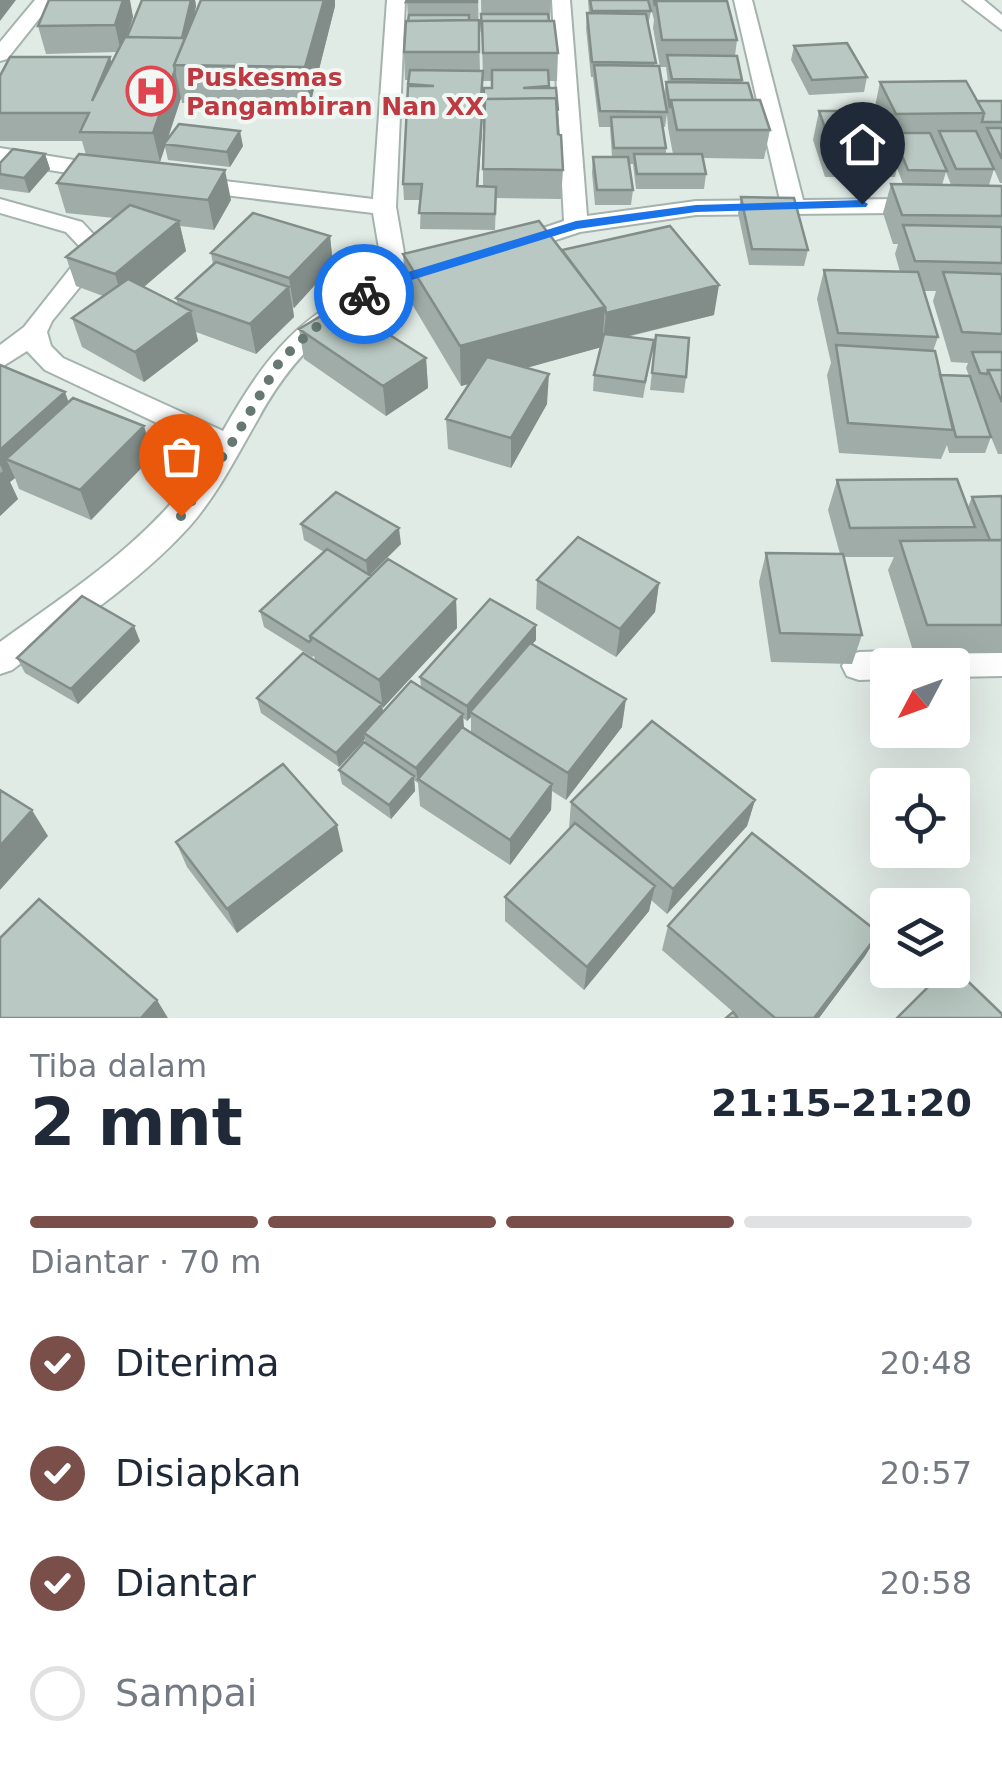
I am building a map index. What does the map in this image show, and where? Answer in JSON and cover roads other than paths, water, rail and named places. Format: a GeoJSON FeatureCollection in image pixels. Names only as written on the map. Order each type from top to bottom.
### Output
{"type":"FeatureCollection","features":[{"type":"Feature","properties":{"kind":"street"},"geometry":{"type":"LineString","coordinates":[[0,55],[46,0]]}},
{"type":"Feature","properties":{"kind":"street"},"geometry":{"type":"LineString","coordinates":[[396,0],[384,207],[397,280]]}},
{"type":"Feature","properties":{"kind":"street"},"geometry":{"type":"LineString","coordinates":[[561,0],[576,225]]}},
{"type":"Feature","properties":{"kind":"street"},"geometry":{"type":"LineString","coordinates":[[744,0],[794,205]]}},
{"type":"Feature","properties":{"kind":"street"},"geometry":{"type":"LineString","coordinates":[[972,0],[1002,24]]}},
{"type":"Feature","properties":{"kind":"street"},"geometry":{"type":"LineString","coordinates":[[0,155],[126,175]]}},
{"type":"Feature","properties":{"kind":"street"},"geometry":{"type":"LineString","coordinates":[[164,180],[384,207]]}},
{"type":"Feature","properties":{"kind":"street"},"geometry":{"type":"LineString","coordinates":[[0,660],[122,571],[181,516],[230,446],[280,361],[312,330],[371,290],[576,225],[696,208],[1002,205]]}},
{"type":"Feature","properties":{"kind":"street"},"geometry":{"type":"LineString","coordinates":[[0,206],[74,227],[97,252],[41,318],[34,332],[0,359]]}},
{"type":"Feature","properties":{"kind":"street"},"geometry":{"type":"LineString","coordinates":[[34,332],[39,349],[54,364],[230,446]]}},
{"type":"Feature","properties":{"kind":"street"},"geometry":{"type":"LineString","coordinates":[[970,663],[1002,662]]}},
{"type":"Feature","properties":{"kind":"place","name":"Puskesmas Pangambiran Nan XX"},"geometry":{"type":"Point","coordinates":[151,91]}}]}
